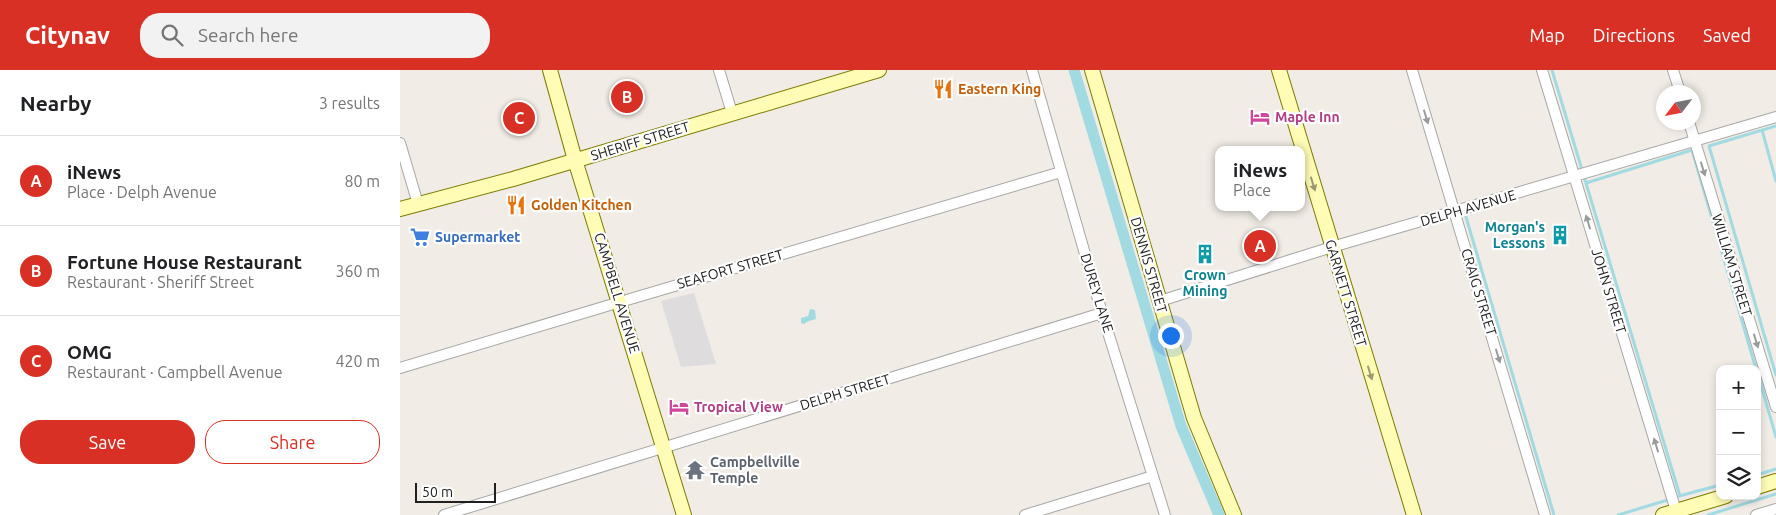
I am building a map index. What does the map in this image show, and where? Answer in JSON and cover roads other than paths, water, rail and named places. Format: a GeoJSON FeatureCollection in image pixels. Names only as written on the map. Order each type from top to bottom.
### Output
{"type":"FeatureCollection","features":[{"type":"Feature","properties":{"kind":"street","name":"CAMPBELL AVENUE"},"geometry":{"type":"LineString","coordinates":[[550,70],[575,160],[684,515]]}},
{"type":"Feature","properties":{"kind":"street"},"geometry":{"type":"LineString","coordinates":[[720,70],[732,113]]}},
{"type":"Feature","properties":{"kind":"street","name":"SHERIFF STREET"},"geometry":{"type":"LineString","coordinates":[[400,209],[575,160],[879,70]]}},
{"type":"Feature","properties":{"kind":"street","name":"DUREY LANE"},"geometry":{"type":"LineString","coordinates":[[1032,70],[1102,314],[1165,515]]}},
{"type":"Feature","properties":{"kind":"street","name":"DENNIS STREET"},"geometry":{"type":"LineString","coordinates":[[1092,70],[1194,418],[1234,515]]}},
{"type":"Feature","properties":{"kind":"street","name":"GARNETT STREET"},"geometry":{"type":"LineString","coordinates":[[1278,70],[1301,146]]}},
{"type":"Feature","properties":{"kind":"street","name":"CRAIG STREET"},"geometry":{"type":"LineString","coordinates":[[1412,70],[1546,515]]}},
{"type":"Feature","properties":{"kind":"street","name":"JOHN STREET"},"geometry":{"type":"LineString","coordinates":[[1542,70],[1576,176],[1670,492],[1671,511]]}},
{"type":"Feature","properties":{"kind":"street"},"geometry":{"type":"LineString","coordinates":[[1673,70],[1678,85]]}},
{"type":"Feature","properties":{"kind":"street","name":"DELPH AVENUE"},"geometry":{"type":"LineString","coordinates":[[1160,300],[1332,247],[1776,117]]}},
{"type":"Feature","properties":{"kind":"street","name":"WILLIAM STREET"},"geometry":{"type":"LineString","coordinates":[[1691,130],[1776,407]]}},
{"type":"Feature","properties":{"kind":"street"},"geometry":{"type":"LineString","coordinates":[[400,143],[418,204]]}},
{"type":"Feature","properties":{"kind":"street","name":"GARNETT STREET"},"geometry":{"type":"LineString","coordinates":[[1305,158],[1414,515]]}},
{"type":"Feature","properties":{"kind":"street","name":"SEAFORT STREET"},"geometry":{"type":"LineString","coordinates":[[400,368],[1061,172]]}},
{"type":"Feature","properties":{"kind":"street","name":"DELPH STREET"},"geometry":{"type":"LineString","coordinates":[[444,515],[1102,314]]}},
{"type":"Feature","properties":{"kind":"street"},"geometry":{"type":"LineString","coordinates":[[1025,515],[1153,476]]}},
{"type":"Feature","properties":{"kind":"street"},"geometry":{"type":"LineString","coordinates":[[1761,486],[1776,481]]}},
{"type":"Feature","properties":{"kind":"street"},"geometry":{"type":"LineString","coordinates":[[1671,511],[1716,499]]}},
{"type":"Feature","properties":{"kind":"street"},"geometry":{"type":"LineString","coordinates":[[1756,515],[1774,512]]}},
{"type":"Feature","properties":{"kind":"water"},"geometry":{"type":"Polygon","coordinates":[[[810,309],[815,310],[816,319],[804,324],[801,323],[801,318],[808,316],[810,309]]]}},
{"type":"Feature","properties":{"kind":"waterway"},"geometry":{"type":"LineString","coordinates":[[1074,70],[1181,426],[1219,515]]}},
{"type":"Feature","properties":{"kind":"waterway"},"geometry":{"type":"LineString","coordinates":[[1552,70],[1680,496]]}},
{"type":"Feature","properties":{"kind":"waterway"},"geometry":{"type":"LineString","coordinates":[[1776,126],[1709,146],[1776,375]]}},
{"type":"Feature","properties":{"kind":"waterway"},"geometry":{"type":"LineString","coordinates":[[1762,130],[1776,181]]}},
{"type":"Feature","properties":{"kind":"waterway"},"geometry":{"type":"LineString","coordinates":[[1586,183],[1692,150],[1755,365]]}},
{"type":"Feature","properties":{"kind":"waterway"},"geometry":{"type":"LineString","coordinates":[[1466,217],[1554,515]]}},
{"type":"Feature","properties":{"kind":"waterway"},"geometry":{"type":"LineString","coordinates":[[1761,385],[1776,437]]}},
{"type":"Feature","properties":{"kind":"waterway"},"geometry":{"type":"LineString","coordinates":[[1761,474],[1776,469]]}},
{"type":"Feature","properties":{"kind":"waterway"},"geometry":{"type":"LineString","coordinates":[[1679,496],[1716,486]]}},
{"type":"Feature","properties":{"kind":"waterway"},"geometry":{"type":"LineString","coordinates":[[1708,515],[1776,494]]}},
{"type":"Feature","properties":{"kind":"waterway"},"geometry":{"type":"LineString","coordinates":[[1618,515],[1671,499]]}},
{"type":"Feature","properties":{"kind":"place","name":"Eastern King"},"geometry":{"type":"Point","coordinates":[943,89]}},
{"type":"Feature","properties":{"kind":"place","name":"Fortune House Restaurant"},"geometry":{"type":"Point","coordinates":[627,97]}},
{"type":"Feature","properties":{"kind":"place","name":"Maple Inn"},"geometry":{"type":"Point","coordinates":[1260,117]}},
{"type":"Feature","properties":{"kind":"place","name":"OMG"},"geometry":{"type":"Point","coordinates":[519,118]}},
{"type":"Feature","properties":{"kind":"place","name":"Golden Kitchen"},"geometry":{"type":"Point","coordinates":[516,205]}},
{"type":"Feature","properties":{"kind":"place","name":"Morgan's Lessons"},"geometry":{"type":"Point","coordinates":[1560,235]}},
{"type":"Feature","properties":{"kind":"place","name":"Supermarket"},"geometry":{"type":"Point","coordinates":[420,237]}},
{"type":"Feature","properties":{"kind":"place","name":"iNews"},"geometry":{"type":"Point","coordinates":[1260,246]}},
{"type":"Feature","properties":{"kind":"place","name":"Crown Mining"},"geometry":{"type":"Point","coordinates":[1205,254]}},
{"type":"Feature","properties":{"kind":"place","name":"Tropical View"},"geometry":{"type":"Point","coordinates":[679,407]}},
{"type":"Feature","properties":{"kind":"place","name":"Campbellville Temple"},"geometry":{"type":"Point","coordinates":[695,470]}}]}
